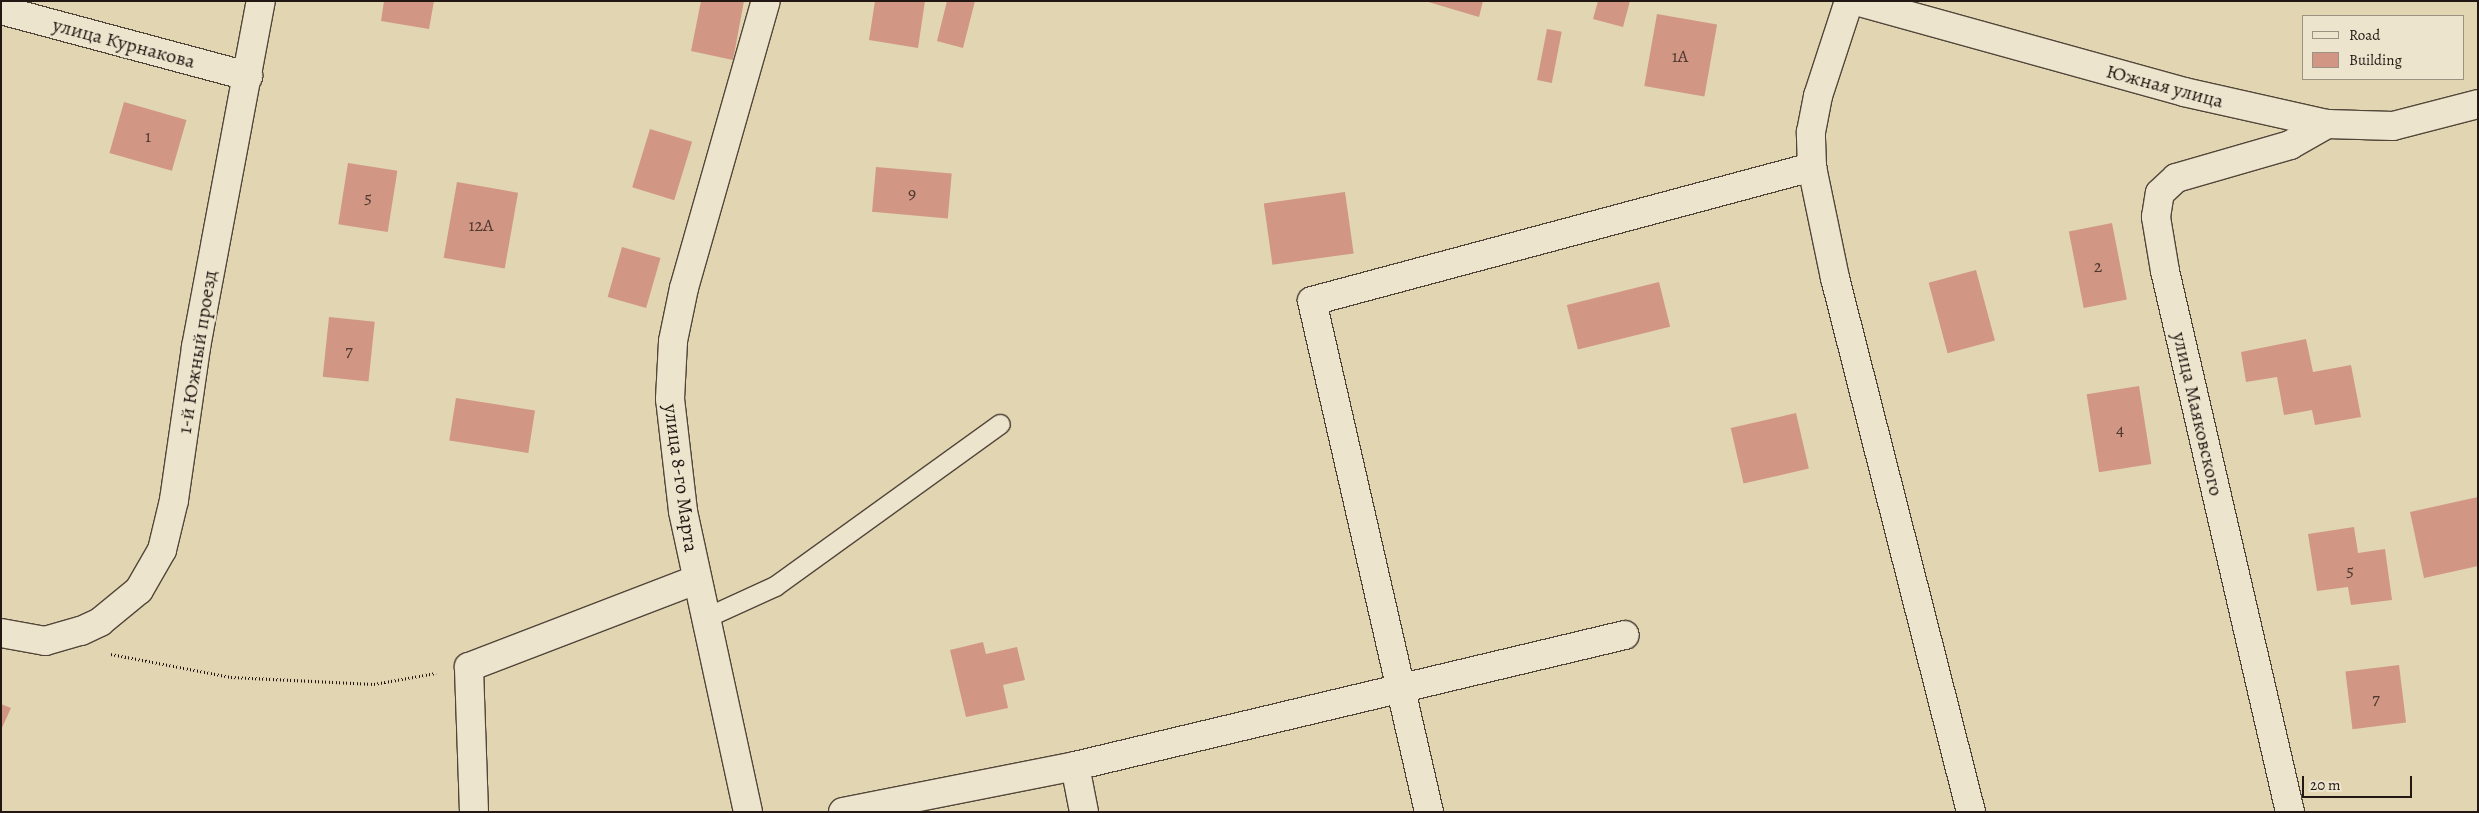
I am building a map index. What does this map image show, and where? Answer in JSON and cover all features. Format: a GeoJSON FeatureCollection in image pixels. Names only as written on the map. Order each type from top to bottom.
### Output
{"type":"FeatureCollection","features":[{"type":"Feature","properties":{"kind":"street","name":"1-й Южный проезд"},"geometry":{"type":"LineString","coordinates":[[1,633],[45,641],[81,631],[120,606],[139,590],[162,550],[174,500],[196,347],[261,1]]}},
{"type":"Feature","properties":{"kind":"street","name":"улица 8-го Марта"},"geometry":{"type":"LineString","coordinates":[[748,812],[696,580],[672,435],[670,399],[674,341],[684,288],[766,1]]}},
{"type":"Feature","properties":{"kind":"street"},"geometry":{"type":"LineString","coordinates":[[1849,1],[1818,96],[1811,132],[1812,167],[1837,288],[1971,812]]}},
{"type":"Feature","properties":{"kind":"street","name":"Южная улица"},"geometry":{"type":"LineString","coordinates":[[1856,1],[2184,92],[2327,124],[2371,128],[2393,126],[2478,104]]}},
{"type":"Feature","properties":{"kind":"street","name":"улица Курнакова"},"geometry":{"type":"LineString","coordinates":[[1,10],[248,76]]}},
{"type":"Feature","properties":{"kind":"street","name":"улица Маяковского"},"geometry":{"type":"LineString","coordinates":[[2290,812],[2165,271],[2156,217],[2160,193],[2176,178],[2290,145],[2327,124]]}},
{"type":"Feature","properties":{"kind":"street"},"geometry":{"type":"LineString","coordinates":[[1429,812],[1312,301],[1812,167]]}},
{"type":"Feature","properties":{"kind":"street"},"geometry":{"type":"LineString","coordinates":[[474,812],[469,667],[696,580]]}},
{"type":"Feature","properties":{"kind":"street"},"geometry":{"type":"LineString","coordinates":[[843,812],[1076,766],[1625,635]]}},
{"type":"Feature","properties":{"kind":"street"},"geometry":{"type":"LineString","coordinates":[[1076,766],[1084,812]]}},
{"type":"Feature","properties":{"kind":"lane"},"geometry":{"type":"LineString","coordinates":[[705,618],[775,586],[1000,424]]}},
{"type":"Feature","properties":{"kind":"path"},"geometry":{"type":"LineString","coordinates":[[104,652],[230,677],[374,684],[469,667]]}},
{"type":"Feature","properties":{"kind":"building"},"geometry":{"type":"Polygon","coordinates":[[[384,1],[434,1],[429,29],[381,21],[384,1]]]}},
{"type":"Feature","properties":{"kind":"building"},"geometry":{"type":"Polygon","coordinates":[[[701,1],[744,1],[733,60],[691,51],[701,1]]]}},
{"type":"Feature","properties":{"kind":"building"},"geometry":{"type":"Polygon","coordinates":[[[875,1],[925,1],[918,48],[869,40],[875,1]]]}},
{"type":"Feature","properties":{"kind":"building"},"geometry":{"type":"Polygon","coordinates":[[[947,1],[975,1],[963,48],[937,41],[947,1]]]}},
{"type":"Feature","properties":{"kind":"building"},"geometry":{"type":"Polygon","coordinates":[[[1425,1],[1483,1],[1479,17],[1425,1]]]}},
{"type":"Feature","properties":{"kind":"building"},"geometry":{"type":"Polygon","coordinates":[[[1598,1],[1630,1],[1623,27],[1593,19],[1598,1]]]}},
{"type":"Feature","properties":{"kind":"building"},"geometry":{"type":"Polygon","coordinates":[[[1657,14],[1717,25],[1704,96],[1644,86],[1657,14]]]}},
{"type":"Feature","properties":{"kind":"building"},"geometry":{"type":"Polygon","coordinates":[[[1547,29],[1562,32],[1552,83],[1537,80],[1547,29]]]}},
{"type":"Feature","properties":{"kind":"building"},"geometry":{"type":"Polygon","coordinates":[[[124,102],[186,120],[172,171],[109,153],[124,102]]]}},
{"type":"Feature","properties":{"kind":"building"},"geometry":{"type":"Polygon","coordinates":[[[650,129],[692,142],[674,200],[632,187],[650,129]]]}},
{"type":"Feature","properties":{"kind":"building"},"geometry":{"type":"Polygon","coordinates":[[[348,163],[397,171],[388,232],[338,224],[348,163]]]}},
{"type":"Feature","properties":{"kind":"building"},"geometry":{"type":"Polygon","coordinates":[[[876,167],[952,174],[948,218],[872,212],[876,167]]]}},
{"type":"Feature","properties":{"kind":"building"},"geometry":{"type":"Polygon","coordinates":[[[457,182],[518,193],[505,269],[444,258],[457,182]]]}},
{"type":"Feature","properties":{"kind":"building"},"geometry":{"type":"Polygon","coordinates":[[[1345,192],[1354,253],[1272,265],[1264,203],[1345,192]]]}},
{"type":"Feature","properties":{"kind":"building"},"geometry":{"type":"Polygon","coordinates":[[[2112,223],[2127,300],[2084,308],[2069,231],[2112,223]]]}},
{"type":"Feature","properties":{"kind":"building"},"geometry":{"type":"Polygon","coordinates":[[[622,247],[660,258],[646,308],[608,297],[622,247]]]}},
{"type":"Feature","properties":{"kind":"building"},"geometry":{"type":"Polygon","coordinates":[[[1976,270],[1995,341],[1948,353],[1929,283],[1976,270]]]}},
{"type":"Feature","properties":{"kind":"building"},"geometry":{"type":"Polygon","coordinates":[[[1659,282],[1670,327],[1578,350],[1567,305],[1659,282]]]}},
{"type":"Feature","properties":{"kind":"building"},"geometry":{"type":"Polygon","coordinates":[[[329,317],[375,322],[368,381],[323,377],[329,317]]]}},
{"type":"Feature","properties":{"kind":"building"},"geometry":{"type":"Polygon","coordinates":[[[2306,339],[2313,372],[2351,365],[2361,417],[2315,425],[2312,410],[2284,415],[2277,377],[2246,382],[2241,352],[2306,339]]]}},
{"type":"Feature","properties":{"kind":"building"},"geometry":{"type":"Polygon","coordinates":[[[2139,386],[2151,464],[2099,472],[2087,394],[2139,386]]]}},
{"type":"Feature","properties":{"kind":"building"},"geometry":{"type":"Polygon","coordinates":[[[456,398],[535,411],[528,453],[449,440],[456,398]]]}},
{"type":"Feature","properties":{"kind":"building"},"geometry":{"type":"Polygon","coordinates":[[[1796,413],[1809,469],[1744,484],[1731,428],[1796,413]]]}},
{"type":"Feature","properties":{"kind":"building"},"geometry":{"type":"Polygon","coordinates":[[[2478,497],[2478,566],[2424,578],[2410,512],[2478,497]]]}},
{"type":"Feature","properties":{"kind":"building"},"geometry":{"type":"Polygon","coordinates":[[[2354,527],[2358,553],[2385,549],[2392,600],[2351,605],[2348,587],[2317,591],[2308,534],[2354,527]]]}},
{"type":"Feature","properties":{"kind":"building"},"geometry":{"type":"Polygon","coordinates":[[[983,642],[986,654],[1017,647],[1025,680],[1003,685],[1008,708],[966,717],[950,650],[983,642]]]}},
{"type":"Feature","properties":{"kind":"building"},"geometry":{"type":"Polygon","coordinates":[[[2399,665],[2406,723],[2352,729],[2345,672],[2399,665]]]}},
{"type":"Feature","properties":{"kind":"building"},"geometry":{"type":"Polygon","coordinates":[[[1,704],[11,708],[1,730],[1,704]]]}}]}
